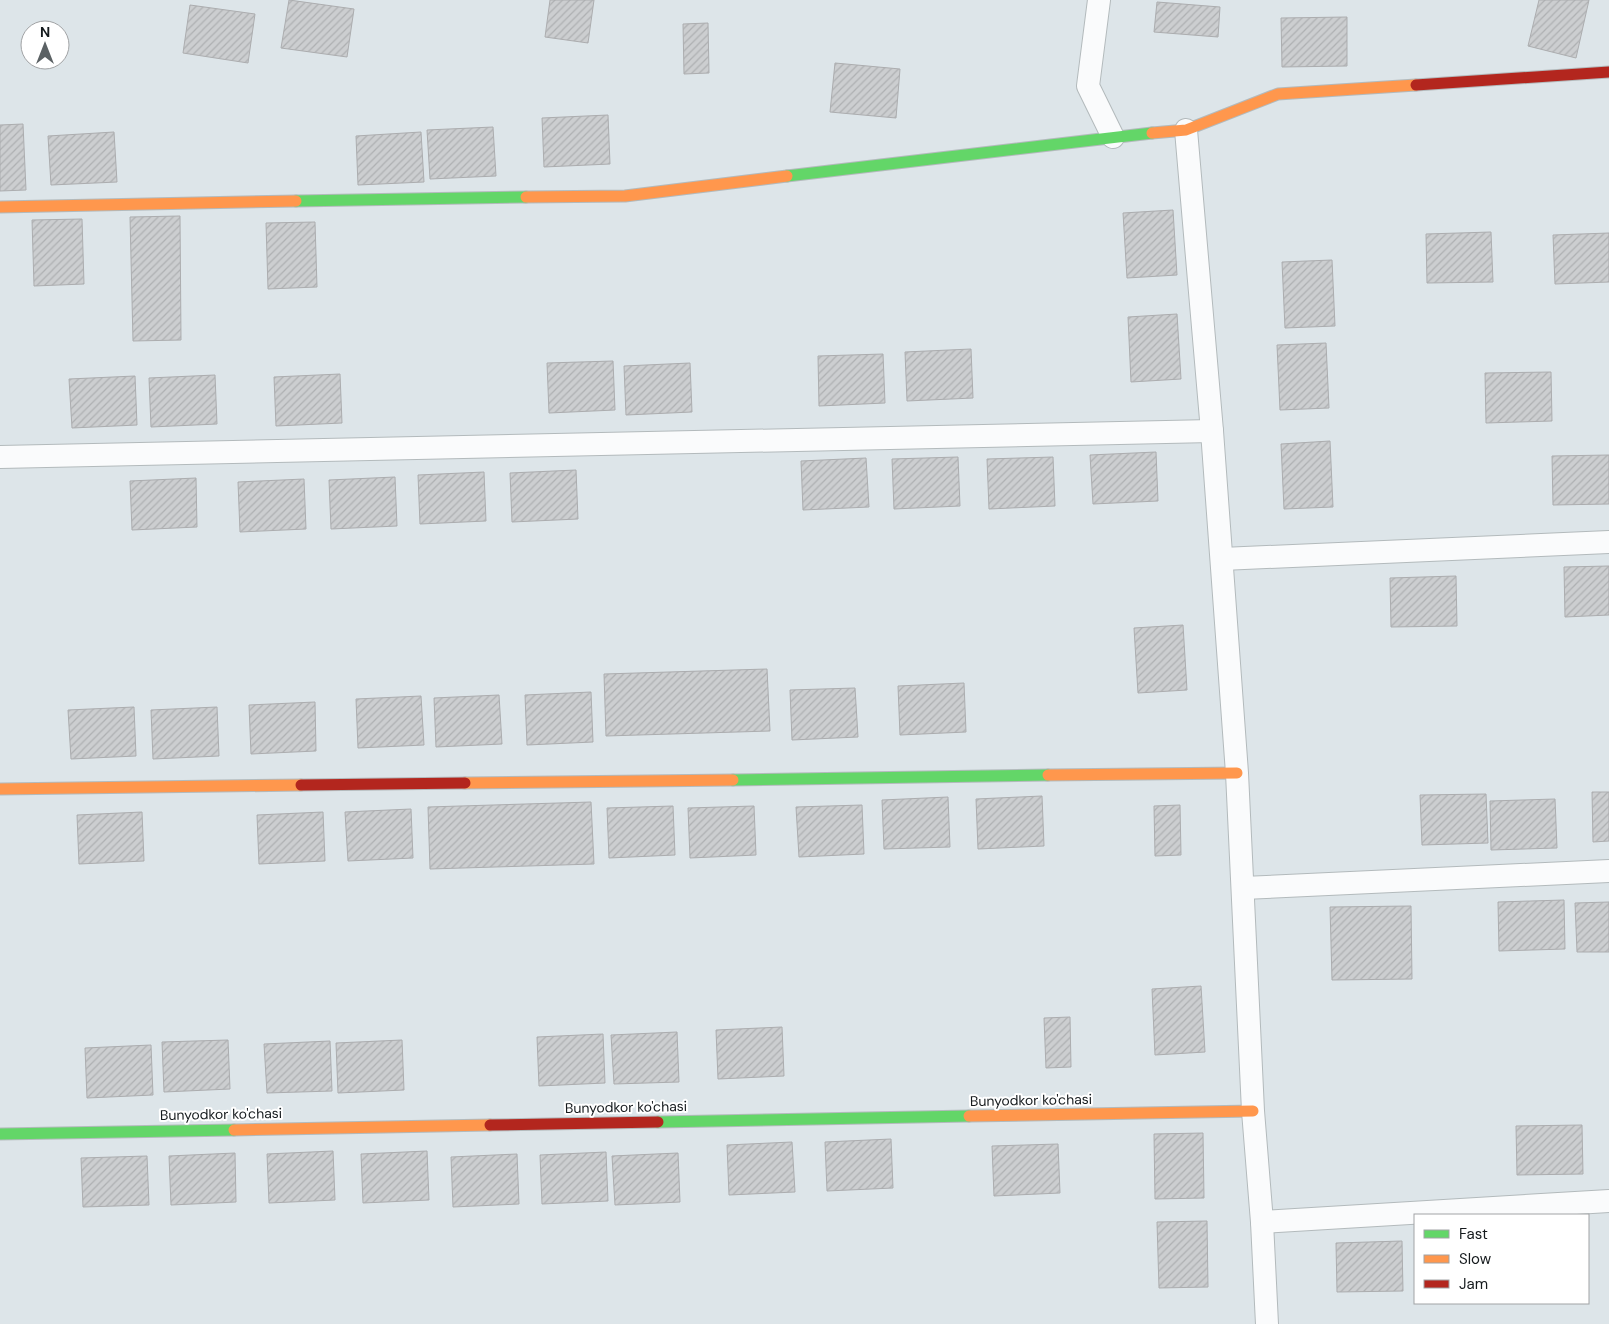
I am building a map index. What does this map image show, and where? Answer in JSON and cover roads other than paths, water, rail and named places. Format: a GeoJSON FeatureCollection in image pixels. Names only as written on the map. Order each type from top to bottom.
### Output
{"type":"FeatureCollection","features":[{"type":"Feature","properties":{"kind":"street"},"geometry":{"type":"LineString","coordinates":[[1099,0],[1088,86],[1112,137]]}},
{"type":"Feature","properties":{"kind":"street"},"geometry":{"type":"LineString","coordinates":[[0,207],[625,196],[1112,137],[1186,130],[1278,94],[1609,72]]}},
{"type":"Feature","properties":{"kind":"street"},"geometry":{"type":"LineString","coordinates":[[1186,130],[1212,431],[1237,773],[1253,1111],[1262,1222],[1267,1324]]}},
{"type":"Feature","properties":{"kind":"street"},"geometry":{"type":"LineString","coordinates":[[0,457],[1212,431]]}},
{"type":"Feature","properties":{"kind":"street"},"geometry":{"type":"LineString","coordinates":[[1222,559],[1609,542]]}},
{"type":"Feature","properties":{"kind":"street"},"geometry":{"type":"LineString","coordinates":[[0,789],[1237,773]]}},
{"type":"Feature","properties":{"kind":"street"},"geometry":{"type":"LineString","coordinates":[[1243,888],[1609,871]]}},
{"type":"Feature","properties":{"kind":"street","name":"Bunyodkor ko'chasi"},"geometry":{"type":"LineString","coordinates":[[0,1134],[1253,1111]]}},
{"type":"Feature","properties":{"kind":"street"},"geometry":{"type":"LineString","coordinates":[[1262,1222],[1609,1201]]}}]}
